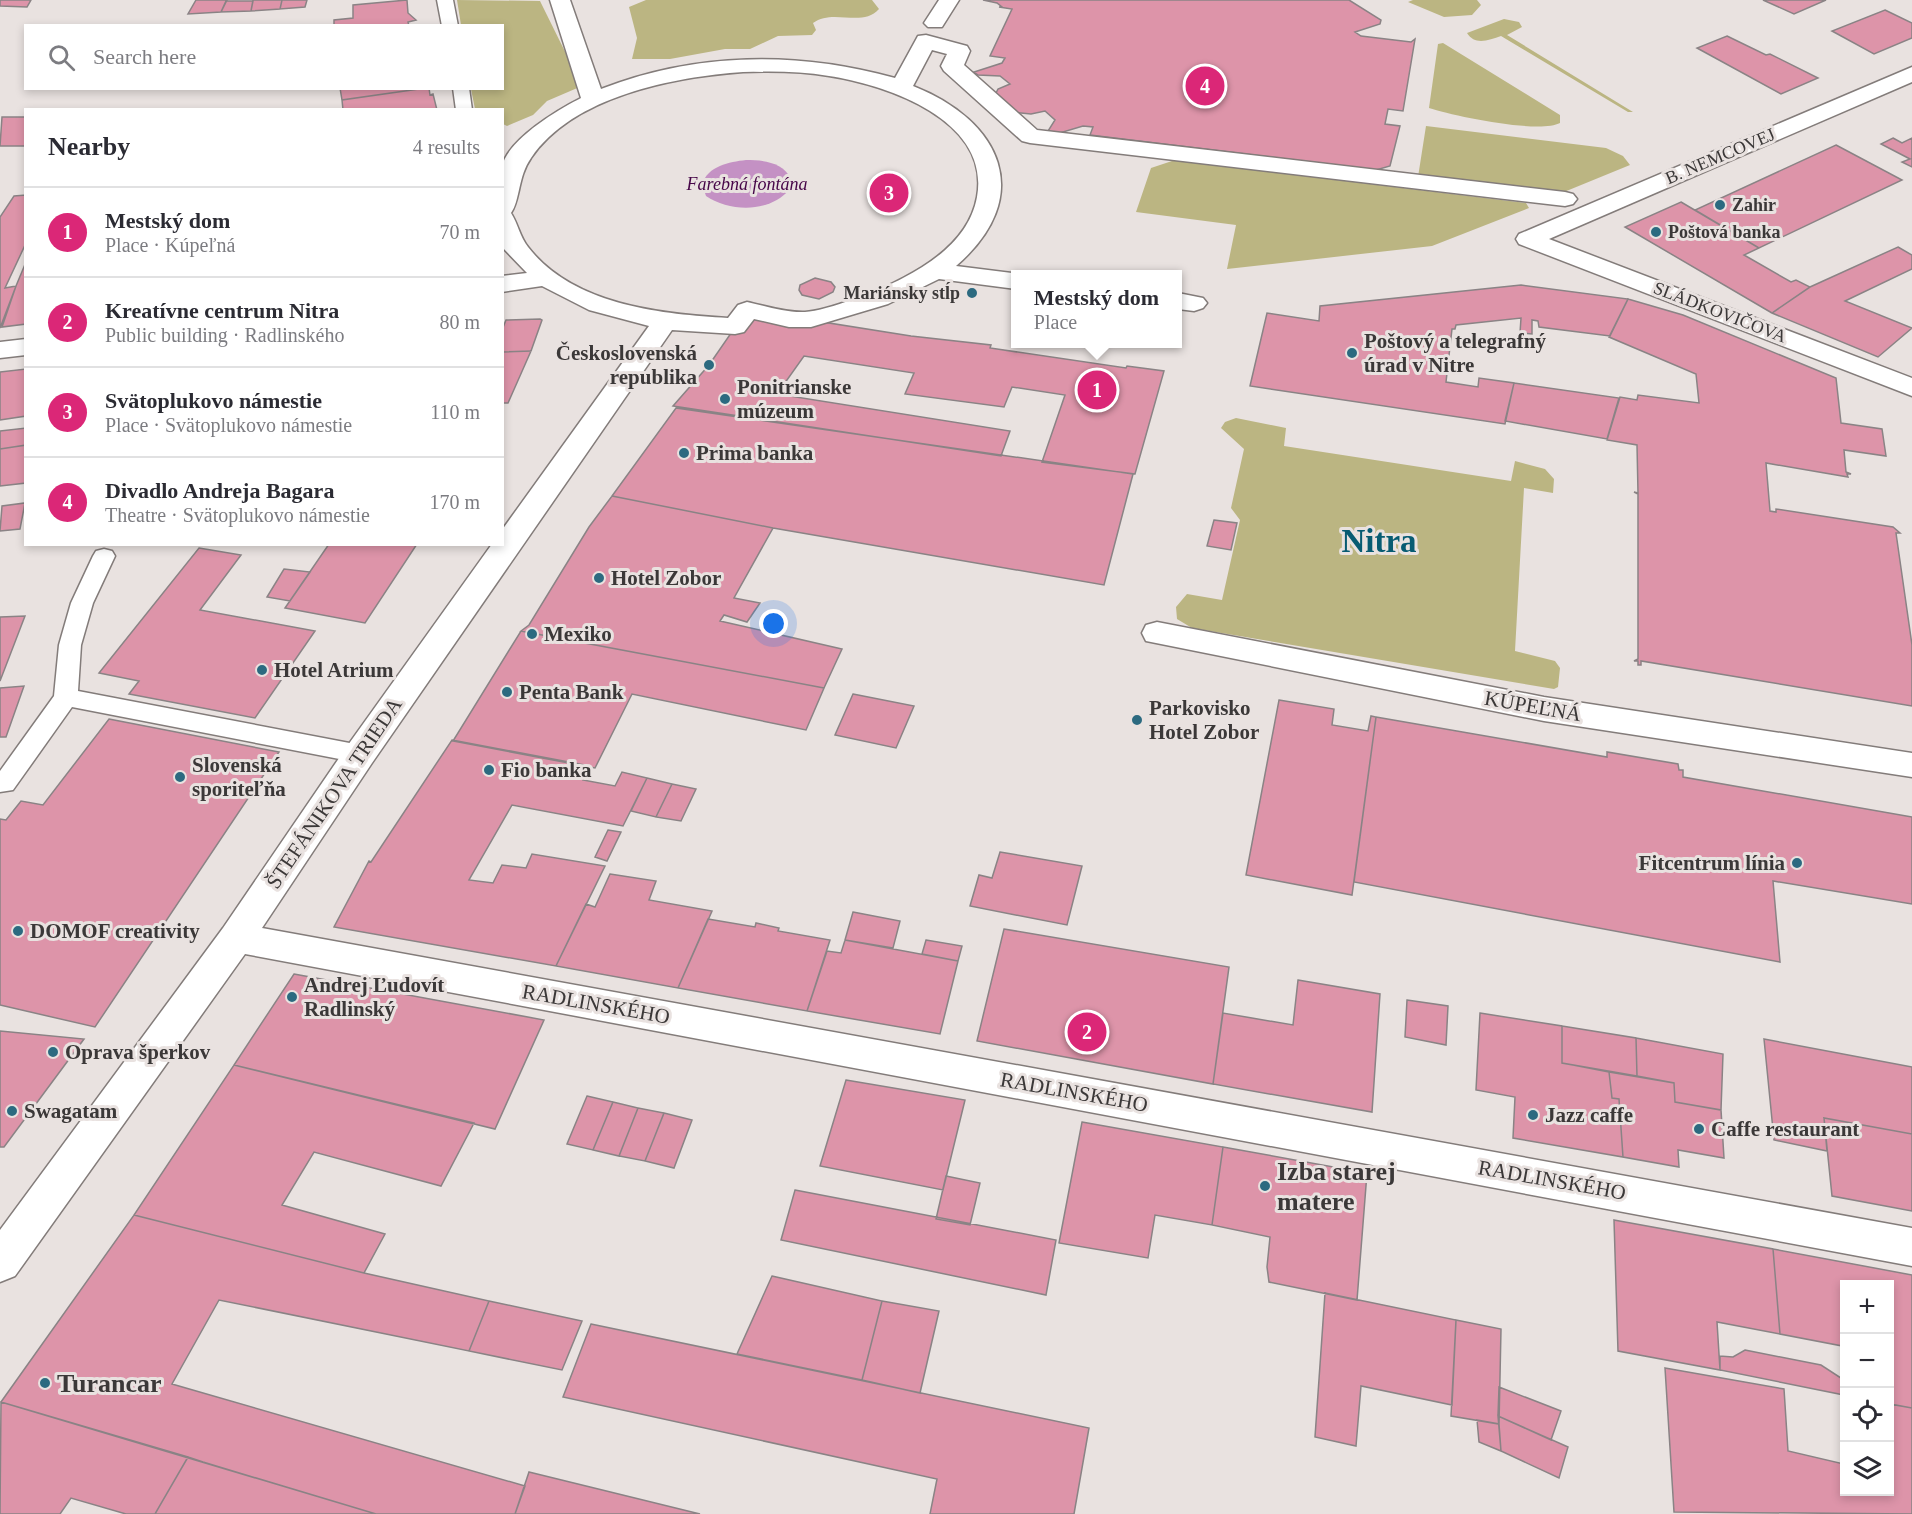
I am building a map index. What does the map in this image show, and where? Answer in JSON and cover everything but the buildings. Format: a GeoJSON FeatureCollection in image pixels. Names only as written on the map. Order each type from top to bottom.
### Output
{"type":"FeatureCollection","features":[{"type":"Feature","properties":{"kind":"street"},"geometry":{"type":"LineString","coordinates":[[560,0],[593,99]]}},
{"type":"Feature","properties":{"kind":"street"},"geometry":{"type":"LineString","coordinates":[[901,88],[949,0]]}},
{"type":"Feature","properties":{"kind":"street"},"geometry":{"type":"LineString","coordinates":[[930,32],[958,51],[952,66],[1030,136]]}},
{"type":"Feature","properties":{"kind":"street"},"geometry":{"type":"LineString","coordinates":[[504,183],[522,152],[552,123],[593,99],[641,82],[693,70],[748,64],[802,66],[855,74],[901,88],[934,104],[960,123],[980,145],[990,170],[991,195],[982,221],[964,247],[935,271],[880,299],[804,320],[747,310],[735,326],[665,322],[598,305],[546,278],[516,249],[504,222]]}},
{"type":"Feature","properties":{"kind":"street","name":"B. NEMCOVEJ"},"geometry":{"type":"LineString","coordinates":[[1528,238],[1912,74]]}},
{"type":"Feature","properties":{"kind":"street"},"geometry":{"type":"LineString","coordinates":[[988,144],[1030,136],[1565,199]]}},
{"type":"Feature","properties":{"kind":"street","name":"SLÁDKOVIČOVA"},"geometry":{"type":"LineString","coordinates":[[1528,238],[1912,388]]}},
{"type":"Feature","properties":{"kind":"street"},"geometry":{"type":"LineString","coordinates":[[935,271],[1011,280]]}},
{"type":"Feature","properties":{"kind":"street"},"geometry":{"type":"LineString","coordinates":[[504,284],[546,278]]}},
{"type":"Feature","properties":{"kind":"street","name":"ŠTEFÁNIKOVA TRIEDA"},"geometry":{"type":"LineString","coordinates":[[0,1263],[237,938],[360,754],[665,322]]}},
{"type":"Feature","properties":{"kind":"street"},"geometry":{"type":"LineString","coordinates":[[0,350],[24,347]]}},
{"type":"Feature","properties":{"kind":"street","name":"KÚPEĽNÁ"},"geometry":{"type":"LineString","coordinates":[[1157,633],[1588,717],[1912,765]]}},
{"type":"Feature","properties":{"kind":"street","name":"RADLINSKÉHO"},"geometry":{"type":"LineString","coordinates":[[237,938],[1912,1246]]}},
{"type":"Feature","properties":{"kind":"lane"},"geometry":{"type":"LineString","coordinates":[[445,0],[450,24]]}},
{"type":"Feature","properties":{"kind":"lane"},"geometry":{"type":"LineString","coordinates":[[461,90],[464,108]]}},
{"type":"Feature","properties":{"kind":"lane"},"geometry":{"type":"LineString","coordinates":[[0,783],[4,784],[66,697],[70,645],[82,603],[104,556]]}},
{"type":"Feature","properties":{"kind":"lane"},"geometry":{"type":"LineString","coordinates":[[66,697],[360,754]]}},
{"type":"Feature","properties":{"kind":"shaded area"},"geometry":{"type":"Polygon","coordinates":[[[457,0],[540,1],[582,86],[547,101],[533,115],[507,126],[504,124],[504,108],[475,108],[471,90],[504,90],[504,24],[461,24],[457,0]]]}},
{"type":"Feature","properties":{"kind":"shaded area"},"geometry":{"type":"Polygon","coordinates":[[[646,0],[872,0],[879,9],[864,17],[821,19],[813,23],[816,30],[812,35],[778,36],[750,49],[725,49],[670,59],[632,59],[637,38],[629,7],[646,0]]]}},
{"type":"Feature","properties":{"kind":"shaded area"},"geometry":{"type":"Polygon","coordinates":[[[1413,0],[1477,0],[1481,5],[1472,15],[1444,17],[1408,2],[1413,0]]]}},
{"type":"Feature","properties":{"kind":"shaded area"},"geometry":{"type":"Polygon","coordinates":[[[1504,19],[1519,22],[1522,27],[1507,35],[1633,112],[1628,112],[1501,36],[1478,41],[1467,33],[1504,19]]]}},
{"type":"Feature","properties":{"kind":"shaded area"},"geometry":{"type":"Polygon","coordinates":[[[1443,43],[1560,115],[1560,123],[1549,126],[1516,125],[1475,119],[1429,108],[1438,44],[1443,43]]]}},
{"type":"Feature","properties":{"kind":"shaded area"},"geometry":{"type":"Polygon","coordinates":[[[1426,126],[1606,148],[1623,156],[1630,165],[1564,192],[1418,177],[1426,126]]]}},
{"type":"Feature","properties":{"kind":"shaded area"},"geometry":{"type":"Polygon","coordinates":[[[1175,160],[1526,203],[1529,208],[1432,246],[1227,269],[1236,225],[1136,212],[1151,168],[1175,160]]]}},
{"type":"Feature","properties":{"kind":"shaded area"},"geometry":{"type":"Polygon","coordinates":[[[1236,418],[1286,428],[1284,446],[1511,481],[1515,461],[1545,469],[1554,479],[1553,493],[1524,488],[1515,651],[1555,661],[1560,668],[1558,687],[1554,689],[1192,628],[1177,619],[1176,607],[1187,594],[1222,600],[1240,520],[1231,508],[1244,449],[1221,428],[1225,422],[1236,418]]]}},
{"type":"Feature","properties":{"kind":"water","name":"Farebná fontána"},"geometry":{"type":"Polygon","coordinates":[[[746,160],[766,162],[783,169],[791,179],[789,190],[781,198],[771,203],[749,208],[726,205],[706,196],[702,184],[709,173],[726,164],[746,160]]]}},
{"type":"Feature","properties":{"kind":"place","name":"Divadlo Andreja Bagara"},"geometry":{"type":"Point","coordinates":[1205,86]}},
{"type":"Feature","properties":{"kind":"place","name":"Svätoplukovo námestie"},"geometry":{"type":"Point","coordinates":[889,193]}},
{"type":"Feature","properties":{"kind":"place","name":"Zahir"},"geometry":{"type":"Point","coordinates":[1720,205]}},
{"type":"Feature","properties":{"kind":"place","name":"Poštová banka"},"geometry":{"type":"Point","coordinates":[1656,232]}},
{"type":"Feature","properties":{"kind":"place","name":"Mariánsky stĺp"},"geometry":{"type":"Point","coordinates":[972,293]}},
{"type":"Feature","properties":{"kind":"place","name":"Poštový a telegrafný úrad v Nitre"},"geometry":{"type":"Point","coordinates":[1352,353]}},
{"type":"Feature","properties":{"kind":"place","name":"Československá republika"},"geometry":{"type":"Point","coordinates":[709,365]}},
{"type":"Feature","properties":{"kind":"place","name":"Mestský dom"},"geometry":{"type":"Point","coordinates":[1097,390]}},
{"type":"Feature","properties":{"kind":"place","name":"Ponitrianske múzeum"},"geometry":{"type":"Point","coordinates":[725,399]}},
{"type":"Feature","properties":{"kind":"place","name":"Prima banka"},"geometry":{"type":"Point","coordinates":[684,453]}},
{"type":"Feature","properties":{"kind":"place","name":"Hotel Zobor"},"geometry":{"type":"Point","coordinates":[599,578]}},
{"type":"Feature","properties":{"kind":"place","name":"Mexiko"},"geometry":{"type":"Point","coordinates":[532,634]}},
{"type":"Feature","properties":{"kind":"place","name":"Hotel Atrium"},"geometry":{"type":"Point","coordinates":[262,670]}},
{"type":"Feature","properties":{"kind":"place","name":"Penta Bank"},"geometry":{"type":"Point","coordinates":[507,692]}},
{"type":"Feature","properties":{"kind":"place","name":"Parkovisko Hotel Zobor"},"geometry":{"type":"Point","coordinates":[1137,720]}},
{"type":"Feature","properties":{"kind":"place","name":"Fio banka"},"geometry":{"type":"Point","coordinates":[489,770]}},
{"type":"Feature","properties":{"kind":"place","name":"Slovenská sporiteľňa"},"geometry":{"type":"Point","coordinates":[180,777]}},
{"type":"Feature","properties":{"kind":"place","name":"Fitcentrum línia"},"geometry":{"type":"Point","coordinates":[1797,863]}},
{"type":"Feature","properties":{"kind":"place","name":"DOMOF creativity"},"geometry":{"type":"Point","coordinates":[18,931]}},
{"type":"Feature","properties":{"kind":"place","name":"Andrej Ľudovít Radlinský"},"geometry":{"type":"Point","coordinates":[292,997]}},
{"type":"Feature","properties":{"kind":"place","name":"Kreatívne centrum Nitra"},"geometry":{"type":"Point","coordinates":[1087,1032]}},
{"type":"Feature","properties":{"kind":"place","name":"Oprava šperkov"},"geometry":{"type":"Point","coordinates":[53,1052]}},
{"type":"Feature","properties":{"kind":"place","name":"Swagatam"},"geometry":{"type":"Point","coordinates":[12,1111]}},
{"type":"Feature","properties":{"kind":"place","name":"Jazz caffe"},"geometry":{"type":"Point","coordinates":[1533,1115]}},
{"type":"Feature","properties":{"kind":"place","name":"Caffe restaurant"},"geometry":{"type":"Point","coordinates":[1699,1129]}},
{"type":"Feature","properties":{"kind":"place","name":"Izba starej matere"},"geometry":{"type":"Point","coordinates":[1265,1186]}},
{"type":"Feature","properties":{"kind":"place","name":"Turancar"},"geometry":{"type":"Point","coordinates":[45,1383]}},
{"type":"Feature","properties":{"kind":"district","name":"Nitra"},"geometry":{"type":"Point","coordinates":[1379,540]}}]}
